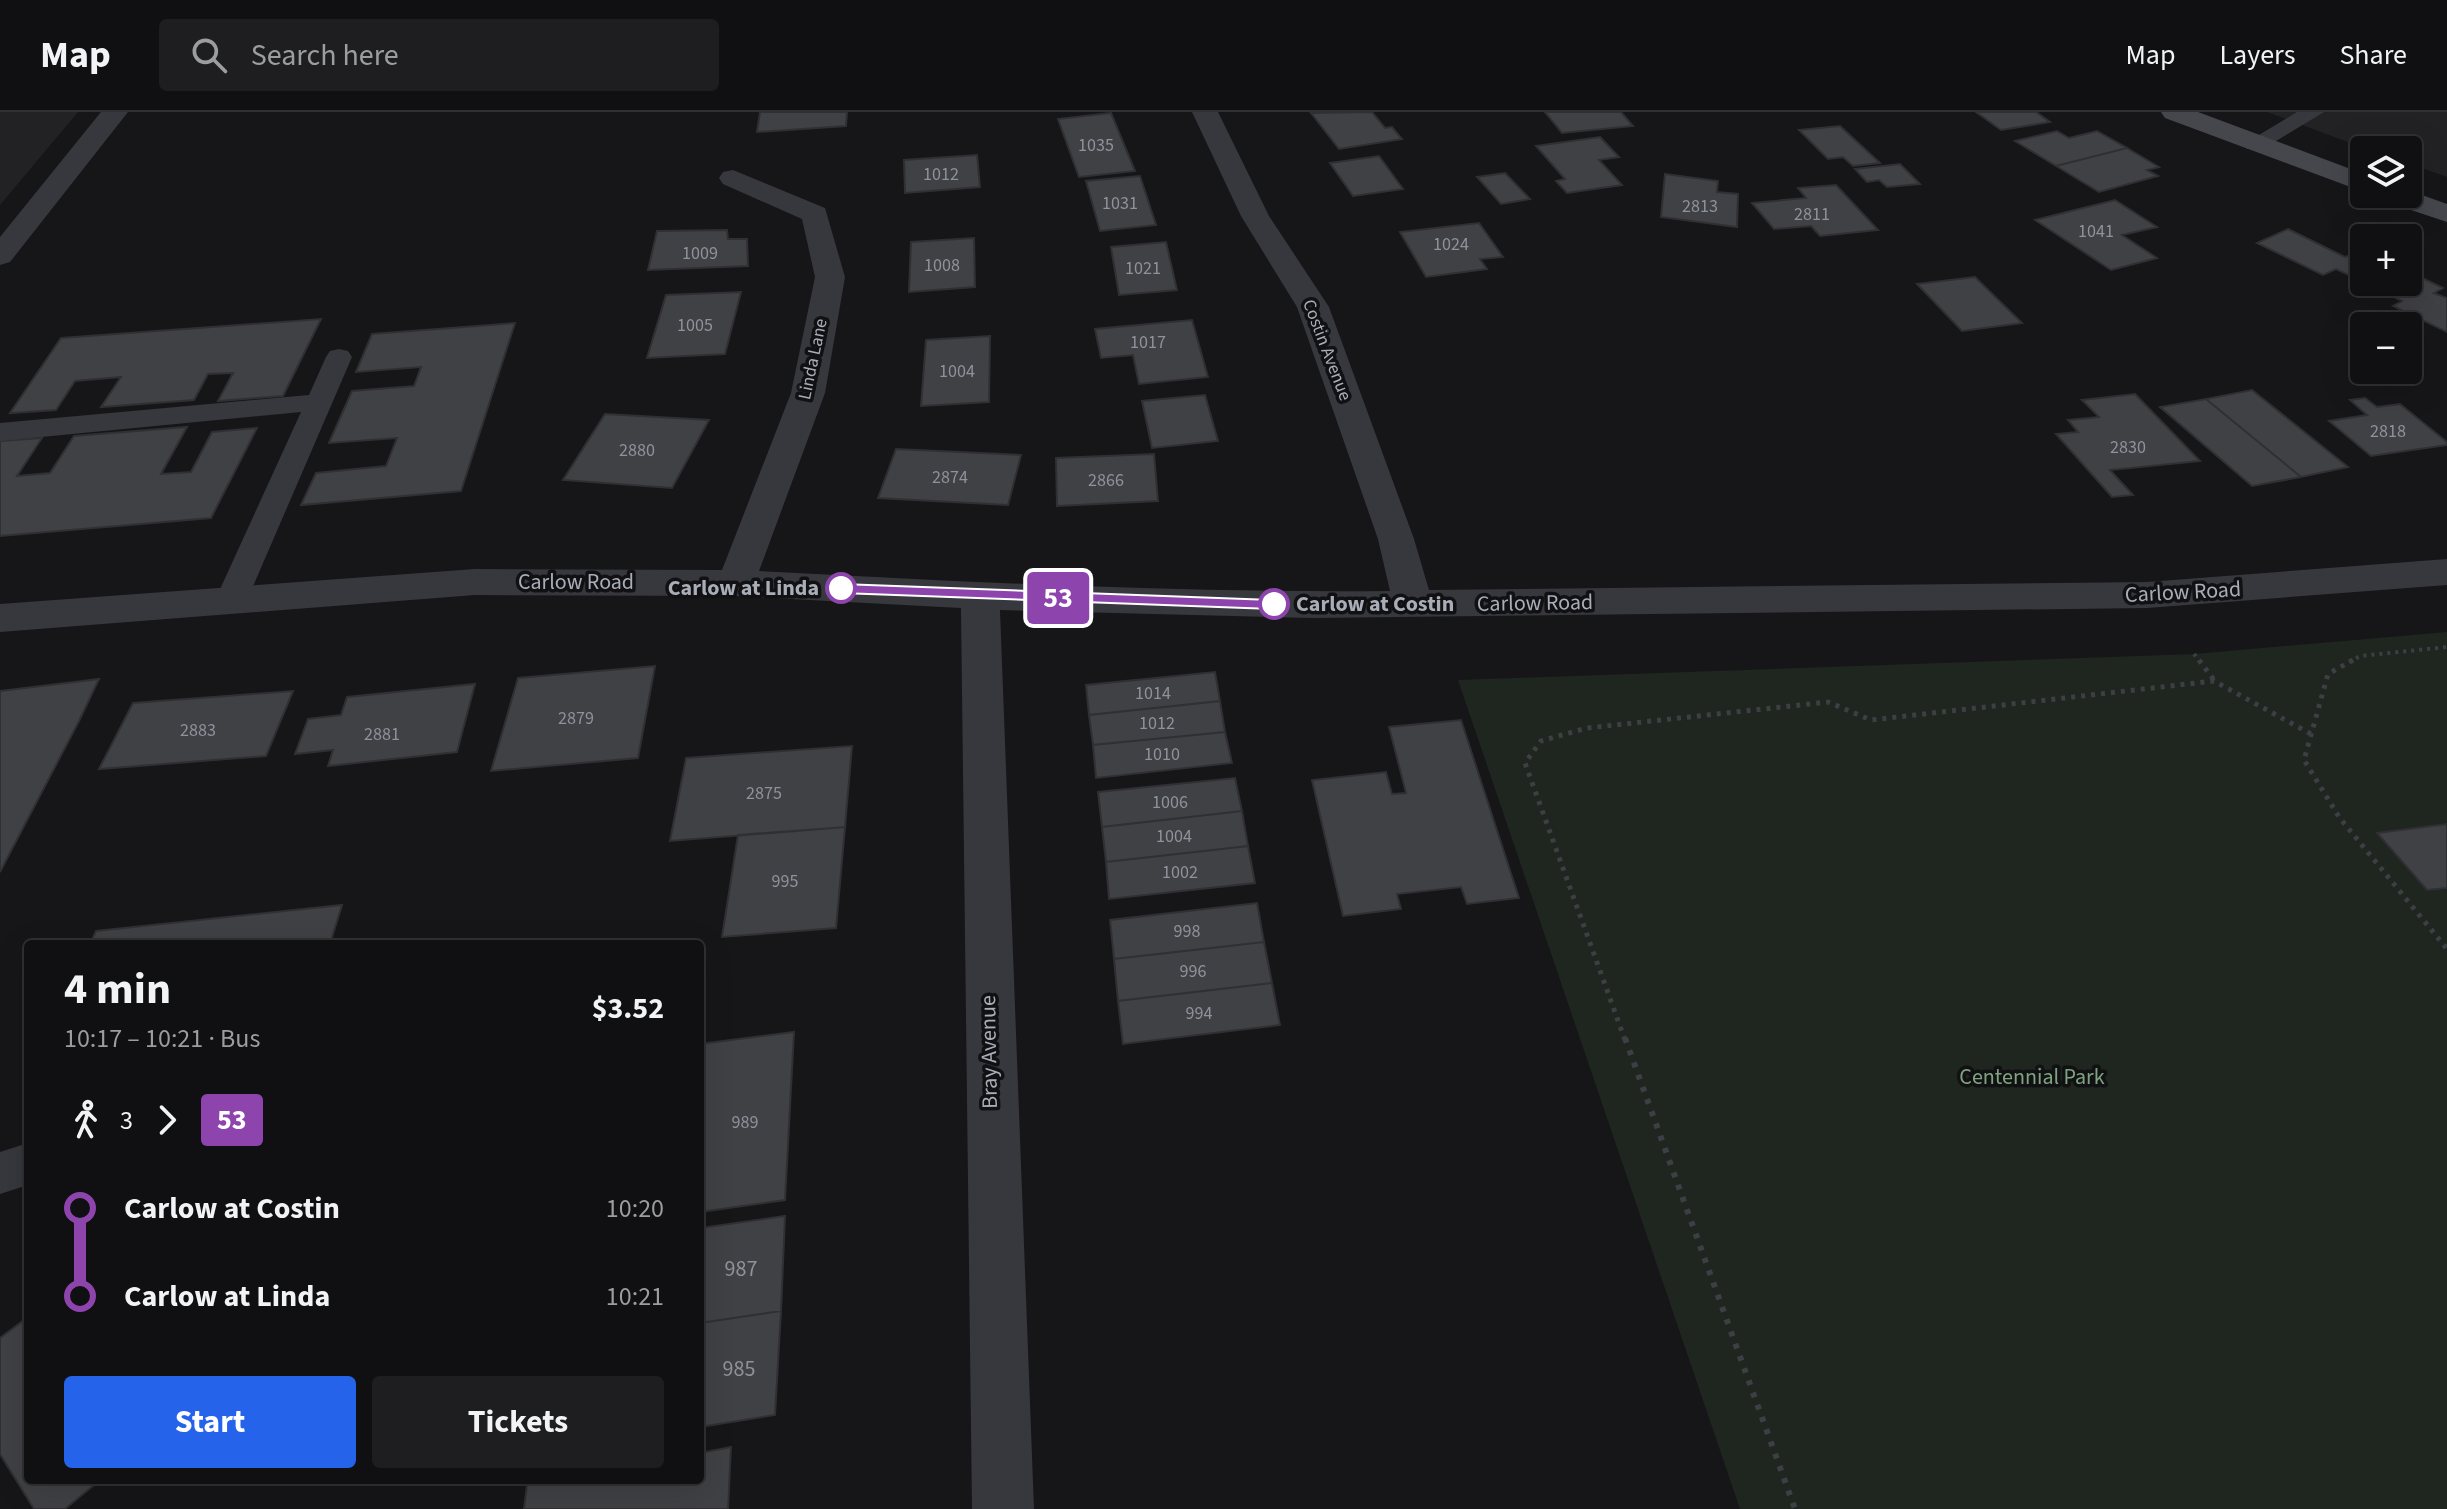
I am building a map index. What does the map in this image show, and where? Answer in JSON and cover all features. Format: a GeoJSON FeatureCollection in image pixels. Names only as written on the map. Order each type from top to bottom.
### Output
{"type":"FeatureCollection","features":[{"type":"Feature","properties":{"kind":"main road"},"geometry":{"type":"LineString","coordinates":[[2174,112],[2350,179]]}},
{"type":"Feature","properties":{"kind":"main road"},"geometry":{"type":"LineString","coordinates":[[2422,205],[2447,213]]}},
{"type":"Feature","properties":{"kind":"street"},"geometry":{"type":"LineString","coordinates":[[0,256],[115,112]]}},
{"type":"Feature","properties":{"kind":"street","name":"Costin Avenue"},"geometry":{"type":"LineString","coordinates":[[1205,112],[1255,216],[1313,307],[1396,539],[1413,604]]}},
{"type":"Feature","properties":{"kind":"street","name":"Linda Lane"},"geometry":{"type":"LineString","coordinates":[[733,178],[815,214],[830,277],[808,393],[736,583]]}},
{"type":"Feature","properties":{"kind":"street","name":"Carlow Road"},"geometry":{"type":"LineString","coordinates":[[0,618],[232,598],[475,582],[736,583],[981,596],[1313,605],[2147,595],[2447,572]]}},
{"type":"Feature","properties":{"kind":"street","name":"Bray Avenue"},"geometry":{"type":"LineString","coordinates":[[981,596],[979,640],[988,1057],[1003,1509]]}},
{"type":"Feature","properties":{"kind":"lane"},"geometry":{"type":"LineString","coordinates":[[2255,144],[2313,112]]}},
{"type":"Feature","properties":{"kind":"lane"},"geometry":{"type":"LineString","coordinates":[[232,598],[339,357]]}},
{"type":"Feature","properties":{"kind":"lane"},"geometry":{"type":"LineString","coordinates":[[0,432],[319,402]]}},
{"type":"Feature","properties":{"kind":"lane"},"geometry":{"type":"LineString","coordinates":[[0,1173],[24,1165]]}},
{"type":"Feature","properties":{"kind":"path"},"geometry":{"type":"LineString","coordinates":[[2447,647],[2360,656],[2328,674],[2304,760],[2339,817],[2447,949]]}},
{"type":"Feature","properties":{"kind":"path"},"geometry":{"type":"LineString","coordinates":[[2194,654],[2214,681],[2311,734]]}},
{"type":"Feature","properties":{"kind":"path"},"geometry":{"type":"LineString","coordinates":[[1795,1509],[1525,763],[1541,741],[1587,728],[1828,702],[1871,720],[2214,681]]}},
{"type":"Feature","properties":{"kind":"shaded area"},"geometry":{"type":"Polygon","coordinates":[[[0,112],[78,112],[0,205],[0,112]]]}},
{"type":"Feature","properties":{"kind":"shaded area"},"geometry":{"type":"Polygon","coordinates":[[[2267,112],[2447,112],[2447,177],[2422,168],[2422,136],[2350,136],[2350,143],[2267,112]]]}},
{"type":"Feature","properties":{"kind":"green space","name":"Centennial Park"},"geometry":{"type":"Polygon","coordinates":[[[2447,632],[2447,1509],[1740,1509],[1458,680],[2194,654],[2447,632]]]}},
{"type":"Feature","properties":{"kind":"building"},"geometry":{"type":"Polygon","coordinates":[[[760,112],[847,112],[846,126],[757,132],[760,112]]]}},
{"type":"Feature","properties":{"kind":"building"},"geometry":{"type":"Polygon","coordinates":[[[1372,112],[1385,128],[1392,127],[1402,139],[1339,149],[1311,113],[1372,112]]]}},
{"type":"Feature","properties":{"kind":"building"},"geometry":{"type":"Polygon","coordinates":[[[1545,112],[1621,112],[1633,126],[1562,133],[1545,112]]]}},
{"type":"Feature","properties":{"kind":"building"},"geometry":{"type":"Polygon","coordinates":[[[1976,112],[2036,112],[2050,122],[2001,130],[1976,112]]]}},
{"type":"Feature","properties":{"kind":"building"},"geometry":{"type":"Polygon","coordinates":[[[1111,113],[1135,171],[1079,177],[1058,119],[1111,113]]]}},
{"type":"Feature","properties":{"kind":"building"},"geometry":{"type":"Polygon","coordinates":[[[1840,126],[1880,163],[1853,166],[1843,157],[1828,159],[1799,130],[1840,126]]]}},
{"type":"Feature","properties":{"kind":"building"},"geometry":{"type":"Polygon","coordinates":[[[2057,131],[2069,138],[2097,131],[2127,148],[2056,166],[2015,141],[2057,131]]]}},
{"type":"Feature","properties":{"kind":"building"},"geometry":{"type":"Polygon","coordinates":[[[1600,137],[1619,157],[1599,160],[1622,185],[1567,193],[1556,181],[1565,179],[1536,146],[1600,137]]]}},
{"type":"Feature","properties":{"kind":"building"},"geometry":{"type":"Polygon","coordinates":[[[2127,148],[2159,167],[2147,170],[2158,176],[2099,192],[2056,166],[2127,148]]]}},
{"type":"Feature","properties":{"kind":"building"},"geometry":{"type":"Polygon","coordinates":[[[977,155],[980,187],[905,193],[904,160],[977,155]]]}},
{"type":"Feature","properties":{"kind":"building"},"geometry":{"type":"Polygon","coordinates":[[[1379,156],[1403,189],[1353,196],[1330,163],[1379,156]]]}},
{"type":"Feature","properties":{"kind":"building"},"geometry":{"type":"Polygon","coordinates":[[[1900,164],[1920,184],[1887,187],[1879,180],[1867,182],[1855,169],[1900,164]]]}},
{"type":"Feature","properties":{"kind":"building"},"geometry":{"type":"Polygon","coordinates":[[[1505,173],[1530,199],[1501,204],[1477,177],[1505,173]]]}},
{"type":"Feature","properties":{"kind":"building"},"geometry":{"type":"Polygon","coordinates":[[[1665,174],[1718,181],[1717,192],[1738,194],[1737,227],[1661,217],[1665,174]]]}},
{"type":"Feature","properties":{"kind":"building"},"geometry":{"type":"Polygon","coordinates":[[[1140,176],[1156,225],[1100,231],[1086,181],[1140,176]]]}},
{"type":"Feature","properties":{"kind":"building"},"geometry":{"type":"Polygon","coordinates":[[[1836,185],[1878,230],[1820,236],[1811,226],[1774,229],[1752,203],[1806,198],[1798,188],[1836,185]]]}},
{"type":"Feature","properties":{"kind":"building"},"geometry":{"type":"Polygon","coordinates":[[[2115,200],[2157,227],[2122,235],[2157,258],[2111,270],[2035,220],[2115,200]]]}},
{"type":"Feature","properties":{"kind":"building"},"geometry":{"type":"Polygon","coordinates":[[[1479,223],[1503,257],[1480,259],[1487,269],[1426,277],[1400,232],[1479,223]]]}},
{"type":"Feature","properties":{"kind":"building"},"geometry":{"type":"Polygon","coordinates":[[[2288,229],[2345,257],[2350,255],[2350,276],[2336,269],[2323,275],[2257,243],[2288,229]]]}},
{"type":"Feature","properties":{"kind":"building"},"geometry":{"type":"Polygon","coordinates":[[[727,230],[728,239],[747,239],[748,266],[648,270],[657,231],[727,230]]]}},
{"type":"Feature","properties":{"kind":"building"},"geometry":{"type":"Polygon","coordinates":[[[974,238],[975,287],[909,292],[911,242],[974,238]]]}},
{"type":"Feature","properties":{"kind":"building"},"geometry":{"type":"Polygon","coordinates":[[[1166,242],[1177,290],[1119,295],[1111,247],[1166,242]]]}},
{"type":"Feature","properties":{"kind":"building"},"geometry":{"type":"Polygon","coordinates":[[[1975,277],[2022,323],[1962,331],[1917,284],[1975,277]]]}},
{"type":"Feature","properties":{"kind":"building"},"geometry":{"type":"Polygon","coordinates":[[[2422,278],[2443,288],[2434,293],[2447,298],[2447,332],[2422,320],[2422,312],[2405,312],[2393,306],[2402,301],[2392,296],[2422,296],[2422,278]]]}},
{"type":"Feature","properties":{"kind":"building"},"geometry":{"type":"Polygon","coordinates":[[[741,292],[725,354],[647,358],[666,295],[741,292]]]}},
{"type":"Feature","properties":{"kind":"building"},"geometry":{"type":"Polygon","coordinates":[[[321,319],[283,396],[218,401],[233,373],[208,374],[194,400],[101,407],[121,377],[75,381],[56,410],[10,413],[61,338],[321,319]]]}},
{"type":"Feature","properties":{"kind":"building"},"geometry":{"type":"Polygon","coordinates":[[[1192,320],[1208,377],[1139,384],[1133,355],[1101,358],[1095,329],[1192,320]]]}},
{"type":"Feature","properties":{"kind":"building"},"geometry":{"type":"Polygon","coordinates":[[[515,323],[461,491],[301,505],[316,473],[386,466],[397,438],[329,443],[352,391],[414,386],[421,367],[356,372],[372,334],[515,323]]]}},
{"type":"Feature","properties":{"kind":"building"},"geometry":{"type":"Polygon","coordinates":[[[990,336],[989,402],[921,406],[926,340],[990,336]]]}},
{"type":"Feature","properties":{"kind":"building"},"geometry":{"type":"Polygon","coordinates":[[[2252,390],[2348,467],[2301,477],[2206,399],[2252,390]]]}},
{"type":"Feature","properties":{"kind":"building"},"geometry":{"type":"Polygon","coordinates":[[[2135,394],[2200,461],[2110,470],[2133,495],[2112,497],[2056,434],[2078,432],[2068,420],[2099,417],[2082,400],[2135,394]]]}},
{"type":"Feature","properties":{"kind":"building"},"geometry":{"type":"Polygon","coordinates":[[[1205,395],[1218,441],[1152,448],[1142,401],[1205,395]]]}},
{"type":"Feature","properties":{"kind":"building"},"geometry":{"type":"Polygon","coordinates":[[[2365,398],[2377,407],[2400,404],[2447,445],[2371,456],[2329,421],[2367,415],[2350,400],[2365,398]]]}},
{"type":"Feature","properties":{"kind":"building"},"geometry":{"type":"Polygon","coordinates":[[[2206,399],[2301,477],[2252,486],[2160,407],[2206,399]]]}},
{"type":"Feature","properties":{"kind":"building"},"geometry":{"type":"Polygon","coordinates":[[[605,414],[709,420],[672,488],[563,480],[605,414]]]}},
{"type":"Feature","properties":{"kind":"building"},"geometry":{"type":"Polygon","coordinates":[[[187,427],[161,474],[191,472],[212,432],[257,428],[211,518],[0,536],[0,441],[42,438],[17,476],[50,473],[74,436],[187,427]]]}},
{"type":"Feature","properties":{"kind":"building"},"geometry":{"type":"Polygon","coordinates":[[[896,449],[1021,455],[1008,505],[878,498],[896,449]]]}},
{"type":"Feature","properties":{"kind":"building"},"geometry":{"type":"Polygon","coordinates":[[[1154,454],[1158,501],[1057,506],[1056,458],[1154,454]]]}},
{"type":"Feature","properties":{"kind":"building"},"geometry":{"type":"Polygon","coordinates":[[[655,666],[638,758],[491,771],[518,678],[655,666]]]}},
{"type":"Feature","properties":{"kind":"building"},"geometry":{"type":"Polygon","coordinates":[[[1215,672],[1220,701],[1089,715],[1086,685],[1215,672]]]}},
{"type":"Feature","properties":{"kind":"building"},"geometry":{"type":"Polygon","coordinates":[[[99,679],[79,721],[0,872],[0,691],[99,679]]]}},
{"type":"Feature","properties":{"kind":"building"},"geometry":{"type":"Polygon","coordinates":[[[475,684],[457,752],[328,766],[333,750],[295,754],[308,719],[341,715],[347,697],[475,684]]]}},
{"type":"Feature","properties":{"kind":"building"},"geometry":{"type":"Polygon","coordinates":[[[293,691],[266,756],[99,769],[133,703],[293,691]]]}},
{"type":"Feature","properties":{"kind":"building"},"geometry":{"type":"Polygon","coordinates":[[[1220,701],[1225,732],[1093,745],[1089,715],[1220,701]]]}},
{"type":"Feature","properties":{"kind":"building"},"geometry":{"type":"Polygon","coordinates":[[[1461,720],[1519,898],[1467,904],[1461,887],[1397,894],[1401,909],[1343,916],[1312,780],[1386,772],[1392,794],[1406,793],[1389,727],[1461,720]]]}},
{"type":"Feature","properties":{"kind":"building"},"geometry":{"type":"Polygon","coordinates":[[[1225,732],[1232,763],[1096,778],[1093,745],[1225,732]]]}},
{"type":"Feature","properties":{"kind":"building"},"geometry":{"type":"Polygon","coordinates":[[[852,746],[845,827],[670,841],[686,758],[852,746]]]}},
{"type":"Feature","properties":{"kind":"building"},"geometry":{"type":"Polygon","coordinates":[[[1235,778],[1242,811],[1102,827],[1098,792],[1235,778]]]}},
{"type":"Feature","properties":{"kind":"building"},"geometry":{"type":"Polygon","coordinates":[[[1242,811],[1248,846],[1106,862],[1102,827],[1242,811]]]}},
{"type":"Feature","properties":{"kind":"building"},"geometry":{"type":"Polygon","coordinates":[[[2447,824],[2447,888],[2427,890],[2377,833],[2447,824]]]}},
{"type":"Feature","properties":{"kind":"building"},"geometry":{"type":"Polygon","coordinates":[[[845,827],[836,928],[722,937],[738,835],[845,827]]]}},
{"type":"Feature","properties":{"kind":"building"},"geometry":{"type":"Polygon","coordinates":[[[1248,846],[1255,883],[1109,899],[1106,862],[1248,846]]]}},
{"type":"Feature","properties":{"kind":"building"},"geometry":{"type":"Polygon","coordinates":[[[1257,903],[1264,942],[1114,959],[1110,920],[1257,903]]]}},
{"type":"Feature","properties":{"kind":"building"},"geometry":{"type":"Polygon","coordinates":[[[342,905],[331,940],[92,940],[96,931],[342,905]]]}},
{"type":"Feature","properties":{"kind":"building"},"geometry":{"type":"Polygon","coordinates":[[[1264,942],[1272,983],[1118,1001],[1114,959],[1264,942]]]}},
{"type":"Feature","properties":{"kind":"building"},"geometry":{"type":"Polygon","coordinates":[[[1272,983],[1280,1025],[1123,1044],[1118,1001],[1272,983]]]}},
{"type":"Feature","properties":{"kind":"building"},"geometry":{"type":"Polygon","coordinates":[[[794,1032],[785,1200],[704,1211],[704,1043],[794,1032]]]}},
{"type":"Feature","properties":{"kind":"building"},"geometry":{"type":"Polygon","coordinates":[[[785,1216],[781,1311],[704,1322],[704,1227],[785,1216]]]}},
{"type":"Feature","properties":{"kind":"building"},"geometry":{"type":"Polygon","coordinates":[[[781,1311],[775,1415],[704,1426],[704,1322],[781,1311]]]}},
{"type":"Feature","properties":{"kind":"building"},"geometry":{"type":"Polygon","coordinates":[[[24,1320],[24,1484],[95,1484],[65,1509],[34,1509],[0,1454],[0,1338],[24,1320]]]}},
{"type":"Feature","properties":{"kind":"building"},"geometry":{"type":"Polygon","coordinates":[[[731,1447],[728,1509],[524,1509],[527,1485],[532,1484],[704,1484],[704,1452],[731,1447]]]}},
{"type":"Feature","properties":{"kind":"bus line","name":"53"},"geometry":{"type":"LineString","coordinates":[[841,588],[981,596],[1274,604]]}},
{"type":"Feature","properties":{"kind":"place","name":"Carlow at Linda"},"geometry":{"type":"Point","coordinates":[841,588]}},
{"type":"Feature","properties":{"kind":"place","name":"Carlow at Costin"},"geometry":{"type":"Point","coordinates":[1274,604]}}]}
